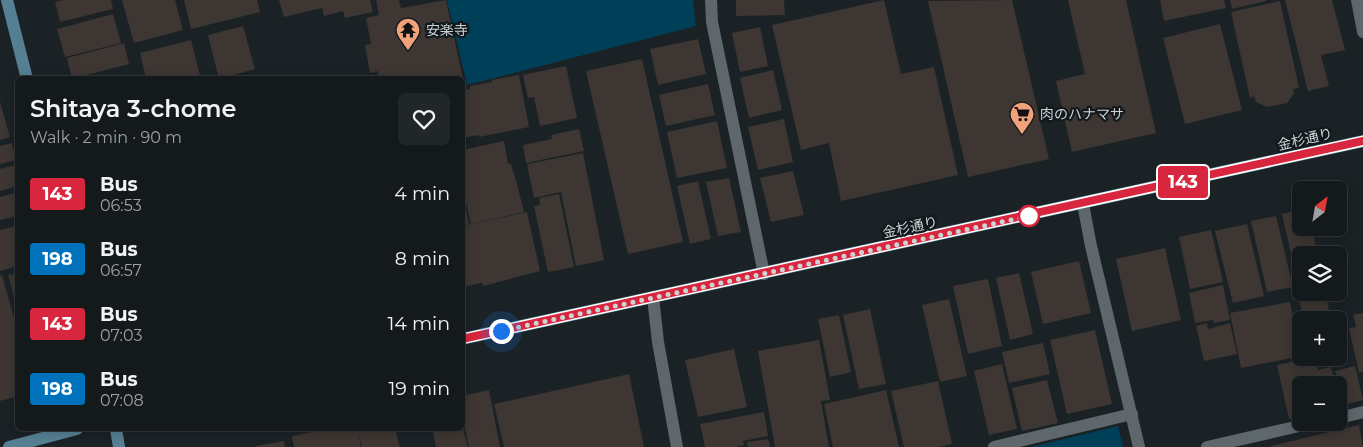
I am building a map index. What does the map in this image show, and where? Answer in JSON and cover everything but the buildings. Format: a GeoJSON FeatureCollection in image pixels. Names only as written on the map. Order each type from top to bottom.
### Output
{"type":"FeatureCollection","features":[{"type":"Feature","properties":{"kind":"street"},"geometry":{"type":"LineString","coordinates":[[7,0],[26,76]]}},
{"type":"Feature","properties":{"kind":"street"},"geometry":{"type":"LineString","coordinates":[[711,0],[712,22],[764,274]]}},
{"type":"Feature","properties":{"kind":"street"},"geometry":{"type":"LineString","coordinates":[[1357,0],[1363,32]]}},
{"type":"Feature","properties":{"kind":"street","name":"金杉通り"},"geometry":{"type":"LineString","coordinates":[[465,338],[1084,204],[1363,141]]}},
{"type":"Feature","properties":{"kind":"street"},"geometry":{"type":"LineString","coordinates":[[1084,204],[1139,447]]}},
{"type":"Feature","properties":{"kind":"street"},"geometry":{"type":"LineString","coordinates":[[653,297],[658,342],[677,447]]}},
{"type":"Feature","properties":{"kind":"street"},"geometry":{"type":"LineString","coordinates":[[1347,416],[1363,412]]}},
{"type":"Feature","properties":{"kind":"street"},"geometry":{"type":"LineString","coordinates":[[994,447],[1132,414]]}},
{"type":"Feature","properties":{"kind":"street"},"geometry":{"type":"LineString","coordinates":[[1207,447],[1292,428]]}},
{"type":"Feature","properties":{"kind":"street"},"geometry":{"type":"LineString","coordinates":[[9,447],[69,431]]}},
{"type":"Feature","properties":{"kind":"street"},"geometry":{"type":"LineString","coordinates":[[116,431],[119,447]]}},
{"type":"Feature","properties":{"kind":"shaded area"},"geometry":{"type":"Polygon","coordinates":[[[447,0],[693,0],[696,26],[467,85],[447,0]]]}},
{"type":"Feature","properties":{"kind":"shaded area"},"geometry":{"type":"Polygon","coordinates":[[[1118,426],[1123,447],[1031,447],[1118,426]]]}},
{"type":"Feature","properties":{"kind":"bus line","name":"143"},"geometry":{"type":"LineString","coordinates":[[465,338],[1084,204],[1363,141]]}},
{"type":"Feature","properties":{"kind":"place","name":"安楽寺"},"geometry":{"type":"Point","coordinates":[408,51]}},
{"type":"Feature","properties":{"kind":"place","name":"肉のハナマサ"},"geometry":{"type":"Point","coordinates":[1022,135]}},
{"type":"Feature","properties":{"kind":"route"},"geometry":{"type":"LineString","coordinates":[[501,331],[1029,216]]}}]}
